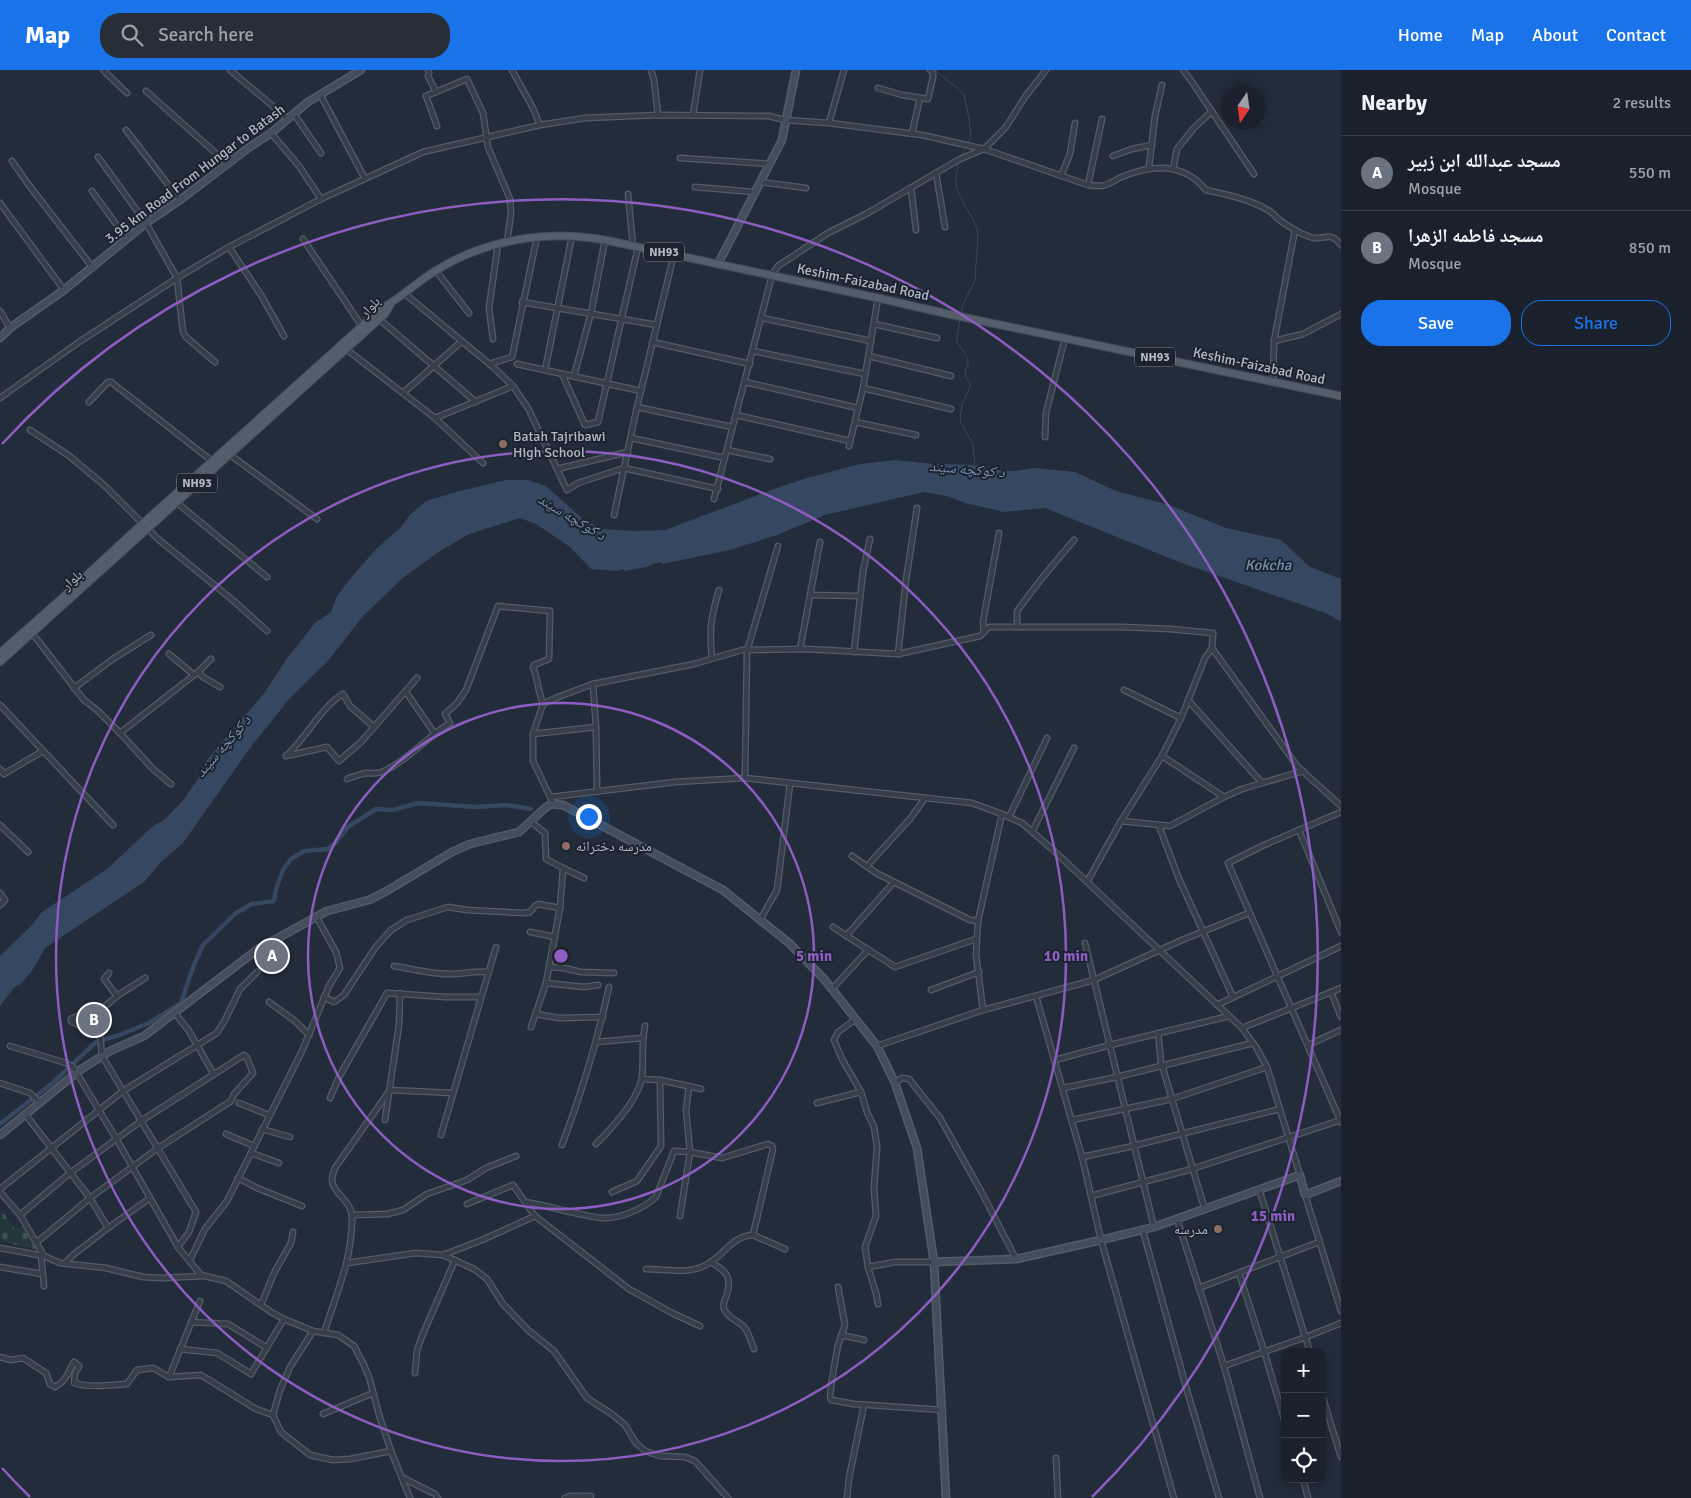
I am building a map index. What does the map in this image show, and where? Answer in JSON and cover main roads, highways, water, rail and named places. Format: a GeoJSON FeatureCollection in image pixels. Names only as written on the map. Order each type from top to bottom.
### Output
{"type":"FeatureCollection","features":[{"type":"Feature","properties":{"kind":"main road","name":"Keshim-Faizabad Road"},"geometry":{"type":"LineString","coordinates":[[392,303],[436,271],[464,256],[498,244],[537,236],[572,236],[604,240],[674,254],[969,319],[1341,396]]}},
{"type":"Feature","properties":{"kind":"main road","name":"بلوار"},"geometry":{"type":"LineString","coordinates":[[0,652],[64,600],[145,526],[212,461],[333,356],[346,349],[385,314],[392,303]]}},
{"type":"Feature","properties":{"kind":"main road","name":"بلوار"},"geometry":{"type":"LineString","coordinates":[[145,526],[176,502],[229,454],[333,356],[361,326],[382,308],[392,303]]}},
{"type":"Feature","properties":{"kind":"main road","name":"بلوار"},"geometry":{"type":"LineString","coordinates":[[0,662],[64,600]]}},
{"type":"Feature","properties":{"kind":"water","name":"Kokcha"},"geometry":{"type":"Polygon","coordinates":[[[895,460],[934,464],[983,465],[988,469],[1014,471],[1035,468],[1075,472],[1116,491],[1169,505],[1226,528],[1281,540],[1310,567],[1341,579],[1341,622],[1328,614],[1179,562],[1045,508],[1004,512],[965,503],[947,496],[924,492],[825,515],[777,535],[730,550],[662,564],[660,562],[625,571],[623,569],[619,571],[591,569],[570,547],[536,524],[520,518],[469,534],[437,553],[404,577],[364,615],[327,662],[290,698],[250,748],[183,843],[161,862],[144,882],[45,948],[32,971],[19,986],[17,985],[13,989],[0,1006],[0,956],[32,925],[42,912],[107,869],[152,827],[165,819],[184,799],[201,774],[206,761],[265,692],[285,661],[315,623],[331,612],[337,596],[350,579],[376,549],[426,501],[506,480],[528,480],[546,486],[584,520],[603,529],[633,531],[665,530],[807,478],[860,464],[895,460]]]}},
{"type":"Feature","properties":{"kind":"waterway"},"geometry":{"type":"LineString","coordinates":[[936,70],[964,94],[971,137],[961,156]]}},
{"type":"Feature","properties":{"kind":"waterway"},"geometry":{"type":"LineString","coordinates":[[959,162],[956,186],[978,234],[975,280],[964,302],[961,313]]}},
{"type":"Feature","properties":{"kind":"waterway","name":"د کوکچه سیند"},"geometry":{"type":"LineString","coordinates":[[960,319],[957,342],[968,359],[968,366],[965,371],[966,378],[970,383],[962,404],[960,421],[973,444],[975,464]]}},
{"type":"Feature","properties":{"kind":"waterway"},"geometry":{"type":"LineString","coordinates":[[0,1124],[55,1081],[97,1041],[117,1036],[149,1023],[181,1003],[193,967],[203,945],[236,913],[252,904],[274,901],[283,870],[291,859],[304,851],[328,849],[348,827],[376,809],[393,810],[418,803],[476,807],[506,805],[531,809]]}},
{"type":"Feature","properties":{"kind":"place","name":"Batah Tajribawi High School"},"geometry":{"type":"Point","coordinates":[503,444]}},
{"type":"Feature","properties":{"kind":"place","name":"مدرسه دخترانه"},"geometry":{"type":"Point","coordinates":[566,846]}},
{"type":"Feature","properties":{"kind":"place","name":"مسجد عبدالله ابن زبیر"},"geometry":{"type":"Point","coordinates":[272,956]}},
{"type":"Feature","properties":{"kind":"place","name":"مسجد فاطمه الزهرا"},"geometry":{"type":"Point","coordinates":[94,1020]}},
{"type":"Feature","properties":{"kind":"place","name":"مدرسه"},"geometry":{"type":"Point","coordinates":[1218,1229]}}]}
